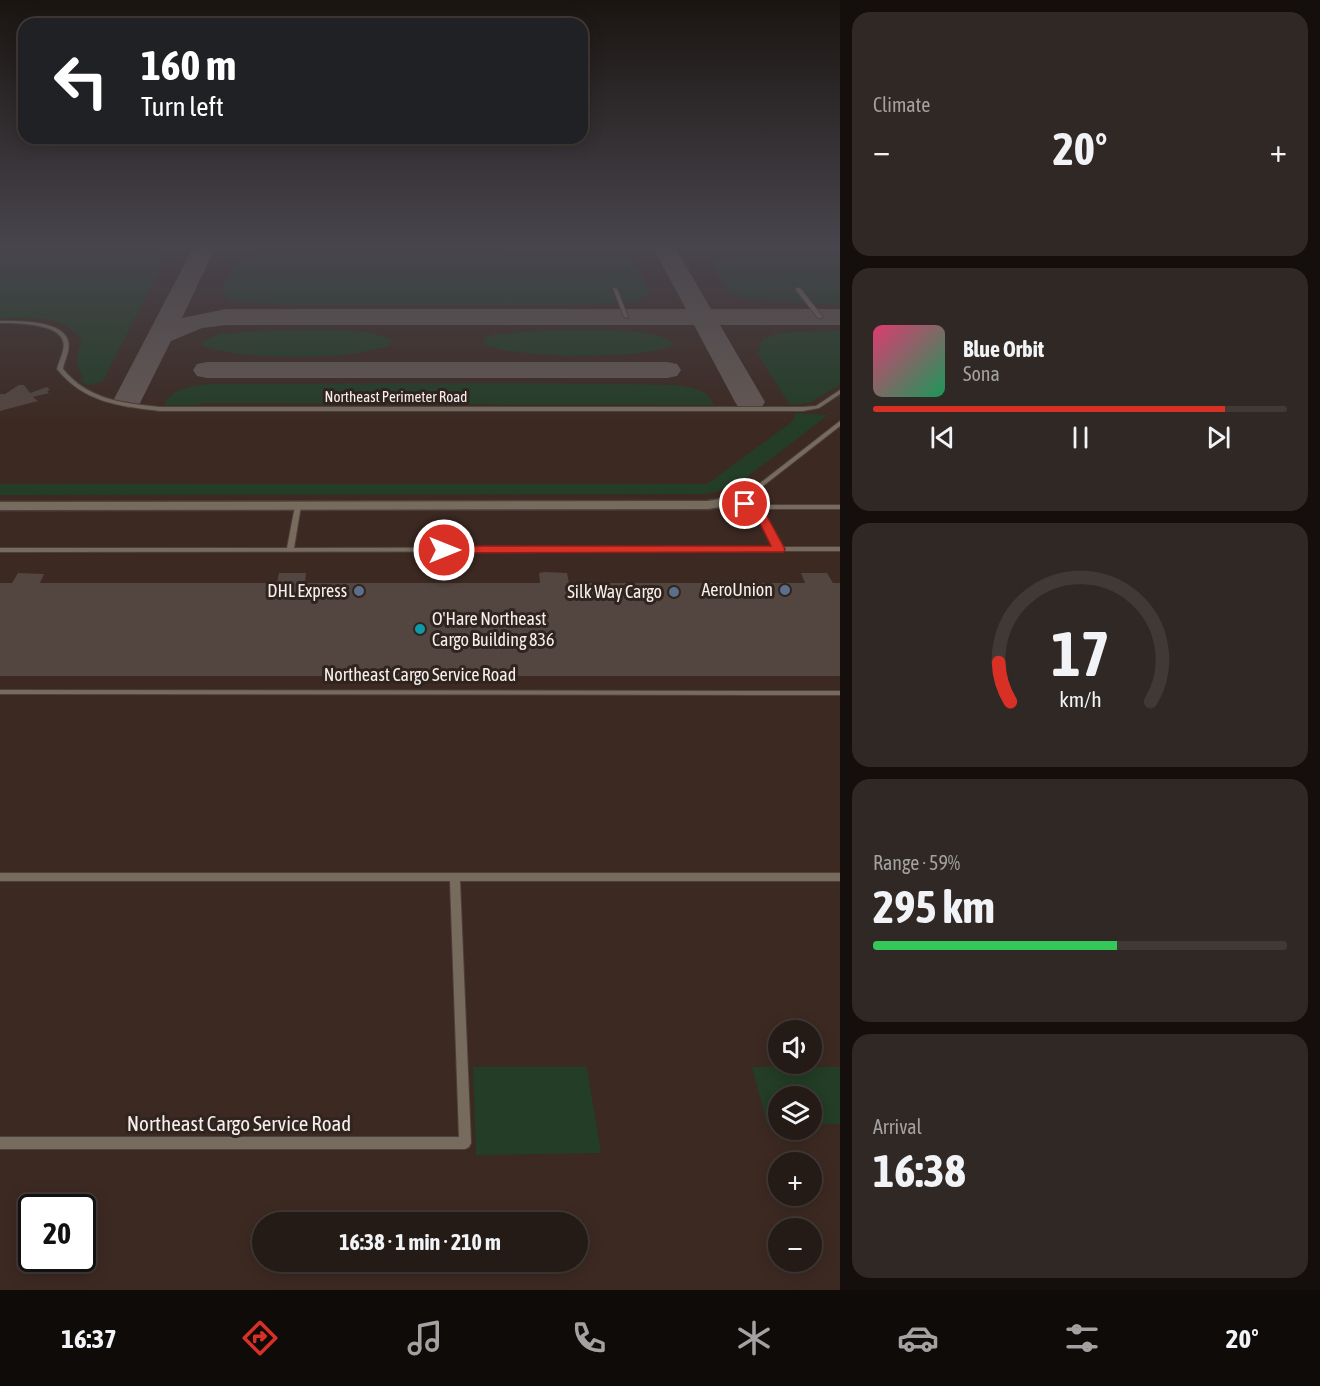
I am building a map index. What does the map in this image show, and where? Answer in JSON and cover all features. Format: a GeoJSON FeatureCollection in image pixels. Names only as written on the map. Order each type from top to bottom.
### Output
{"type":"FeatureCollection","features":[{"type":"Feature","properties":{"kind":"street"},"geometry":{"type":"LineString","coordinates":[[0,506],[708,506],[733,501]]}},
{"type":"Feature","properties":{"kind":"lane"},"geometry":{"type":"LineString","coordinates":[[621,304],[626,317]]}},
{"type":"Feature","properties":{"kind":"lane"},"geometry":{"type":"LineString","coordinates":[[810,304],[820,317]]}},
{"type":"Feature","properties":{"kind":"lane","name":"Northeast Perimeter Road"},"geometry":{"type":"LineString","coordinates":[[0,322],[39,325],[62,334],[66,341],[66,348],[60,369],[65,377],[78,388],[96,397],[119,403],[160,408],[803,409],[817,407],[840,392]]}},
{"type":"Feature","properties":{"kind":"lane"},"geometry":{"type":"LineString","coordinates":[[733,501],[761,484],[840,423]]}},
{"type":"Feature","properties":{"kind":"lane"},"geometry":{"type":"LineString","coordinates":[[733,501],[757,507],[840,507]]}},
{"type":"Feature","properties":{"kind":"lane"},"geometry":{"type":"LineString","coordinates":[[290,550],[298,506]]}},
{"type":"Feature","properties":{"kind":"lane"},"geometry":{"type":"LineString","coordinates":[[757,507],[779,549]]}},
{"type":"Feature","properties":{"kind":"lane"},"geometry":{"type":"LineString","coordinates":[[0,550],[840,549]]}},
{"type":"Feature","properties":{"kind":"lane","name":"Northeast Cargo Service Road"},"geometry":{"type":"LineString","coordinates":[[0,692],[840,693]]}},
{"type":"Feature","properties":{"kind":"lane"},"geometry":{"type":"LineString","coordinates":[[0,877],[840,877]]}},
{"type":"Feature","properties":{"kind":"lane","name":"Northeast Cargo Service Road"},"geometry":{"type":"LineString","coordinates":[[0,1143],[465,1143],[455,878]]}},
{"type":"Feature","properties":{"kind":"shaded area"},"geometry":{"type":"Polygon","coordinates":[[[0,304],[840,304],[840,1290],[0,1290],[0,304]]]}},
{"type":"Feature","properties":{"kind":"green space"},"geometry":{"type":"Polygon","coordinates":[[[0,304],[142,304],[102,382],[87,385],[80,379],[84,378],[78,368],[77,360],[82,340],[74,331],[55,321],[44,319],[0,318],[0,304]]]}},
{"type":"Feature","properties":{"kind":"green space"},"geometry":{"type":"Polygon","coordinates":[[[281,304],[589,304],[573,305],[281,304]]]}},
{"type":"Feature","properties":{"kind":"green space"},"geometry":{"type":"Polygon","coordinates":[[[276,330],[352,331],[381,336],[391,340],[392,344],[376,350],[298,357],[220,351],[203,346],[202,342],[219,334],[276,330]]]}},
{"type":"Feature","properties":{"kind":"green space"},"geometry":{"type":"Polygon","coordinates":[[[545,330],[633,332],[665,338],[673,344],[639,353],[578,356],[518,352],[483,343],[492,335],[545,330]]]}},
{"type":"Feature","properties":{"kind":"green space"},"geometry":{"type":"Polygon","coordinates":[[[840,330],[840,384],[810,403],[790,405],[758,354],[762,340],[778,333],[840,330]]]}},
{"type":"Feature","properties":{"kind":"green space"},"geometry":{"type":"Polygon","coordinates":[[[211,384],[678,385],[704,393],[714,405],[202,403],[200,405],[164,405],[173,393],[187,387],[211,384]]]}},
{"type":"Feature","properties":{"kind":"green space"},"geometry":{"type":"Polygon","coordinates":[[[795,413],[828,415],[735,486],[708,494],[0,495],[0,484],[707,484],[793,421],[795,413]]]}},
{"type":"Feature","properties":{"kind":"green space"},"geometry":{"type":"Polygon","coordinates":[[[473,1067],[587,1067],[601,1153],[476,1155],[473,1067]]]}},
{"type":"Feature","properties":{"kind":"green space"},"geometry":{"type":"Polygon","coordinates":[[[752,1067],[768,1067],[768,1074],[822,1074],[822,1067],[840,1067],[840,1124],[822,1124],[822,1086],[768,1086],[767,1124],[752,1067]]]}},
{"type":"Feature","properties":{"kind":"building"},"geometry":{"type":"Polygon","coordinates":[[[19,385],[24,385],[30,393],[47,387],[50,390],[47,391],[49,393],[33,397],[38,401],[0,411],[0,394],[5,394],[19,385]]]}},
{"type":"Feature","properties":{"kind":"building","name":"O'Hare Northeast Cargo Building 836"},"geometry":{"type":"Polygon","coordinates":[[[18,573],[44,574],[40,583],[277,583],[279,573],[306,573],[305,583],[540,583],[539,573],[567,573],[569,583],[805,583],[801,573],[827,573],[833,583],[840,583],[840,676],[0,676],[0,583],[12,583],[18,573]]]}},
{"type":"Feature","properties":{"kind":"taxiway"},"geometry":{"type":"LineString","coordinates":[[129,399],[176,304]]}},
{"type":"Feature","properties":{"kind":"taxiway"},"geometry":{"type":"LineString","coordinates":[[696,304],[703,317]]}},
{"type":"Feature","properties":{"kind":"taxiway"},"geometry":{"type":"LineString","coordinates":[[162,335],[197,321],[226,317],[703,317]]}},
{"type":"Feature","properties":{"kind":"taxiway"},"geometry":{"type":"LineString","coordinates":[[703,317],[840,317]]}},
{"type":"Feature","properties":{"kind":"taxiway"},"geometry":{"type":"LineString","coordinates":[[703,317],[750,402]]}},
{"type":"Feature","properties":{"kind":"taxiway"},"geometry":{"type":"LineString","coordinates":[[207,370],[667,370]]}},
{"type":"Feature","properties":{"kind":"place","name":"AeroUnion"},"geometry":{"type":"Point","coordinates":[785,590]}},
{"type":"Feature","properties":{"kind":"place","name":"DHL Express"},"geometry":{"type":"Point","coordinates":[359,591]}},
{"type":"Feature","properties":{"kind":"place","name":"Silk Way Cargo"},"geometry":{"type":"Point","coordinates":[674,592]}},
{"type":"Feature","properties":{"kind":"place","name":"O'Hare Northeast Cargo Building 836"},"geometry":{"type":"Point","coordinates":[420,629]}},
{"type":"Feature","properties":{"kind":"route"},"geometry":{"type":"LineString","coordinates":[[444,550],[779,549],[757,507],[745,504]]}}]}
